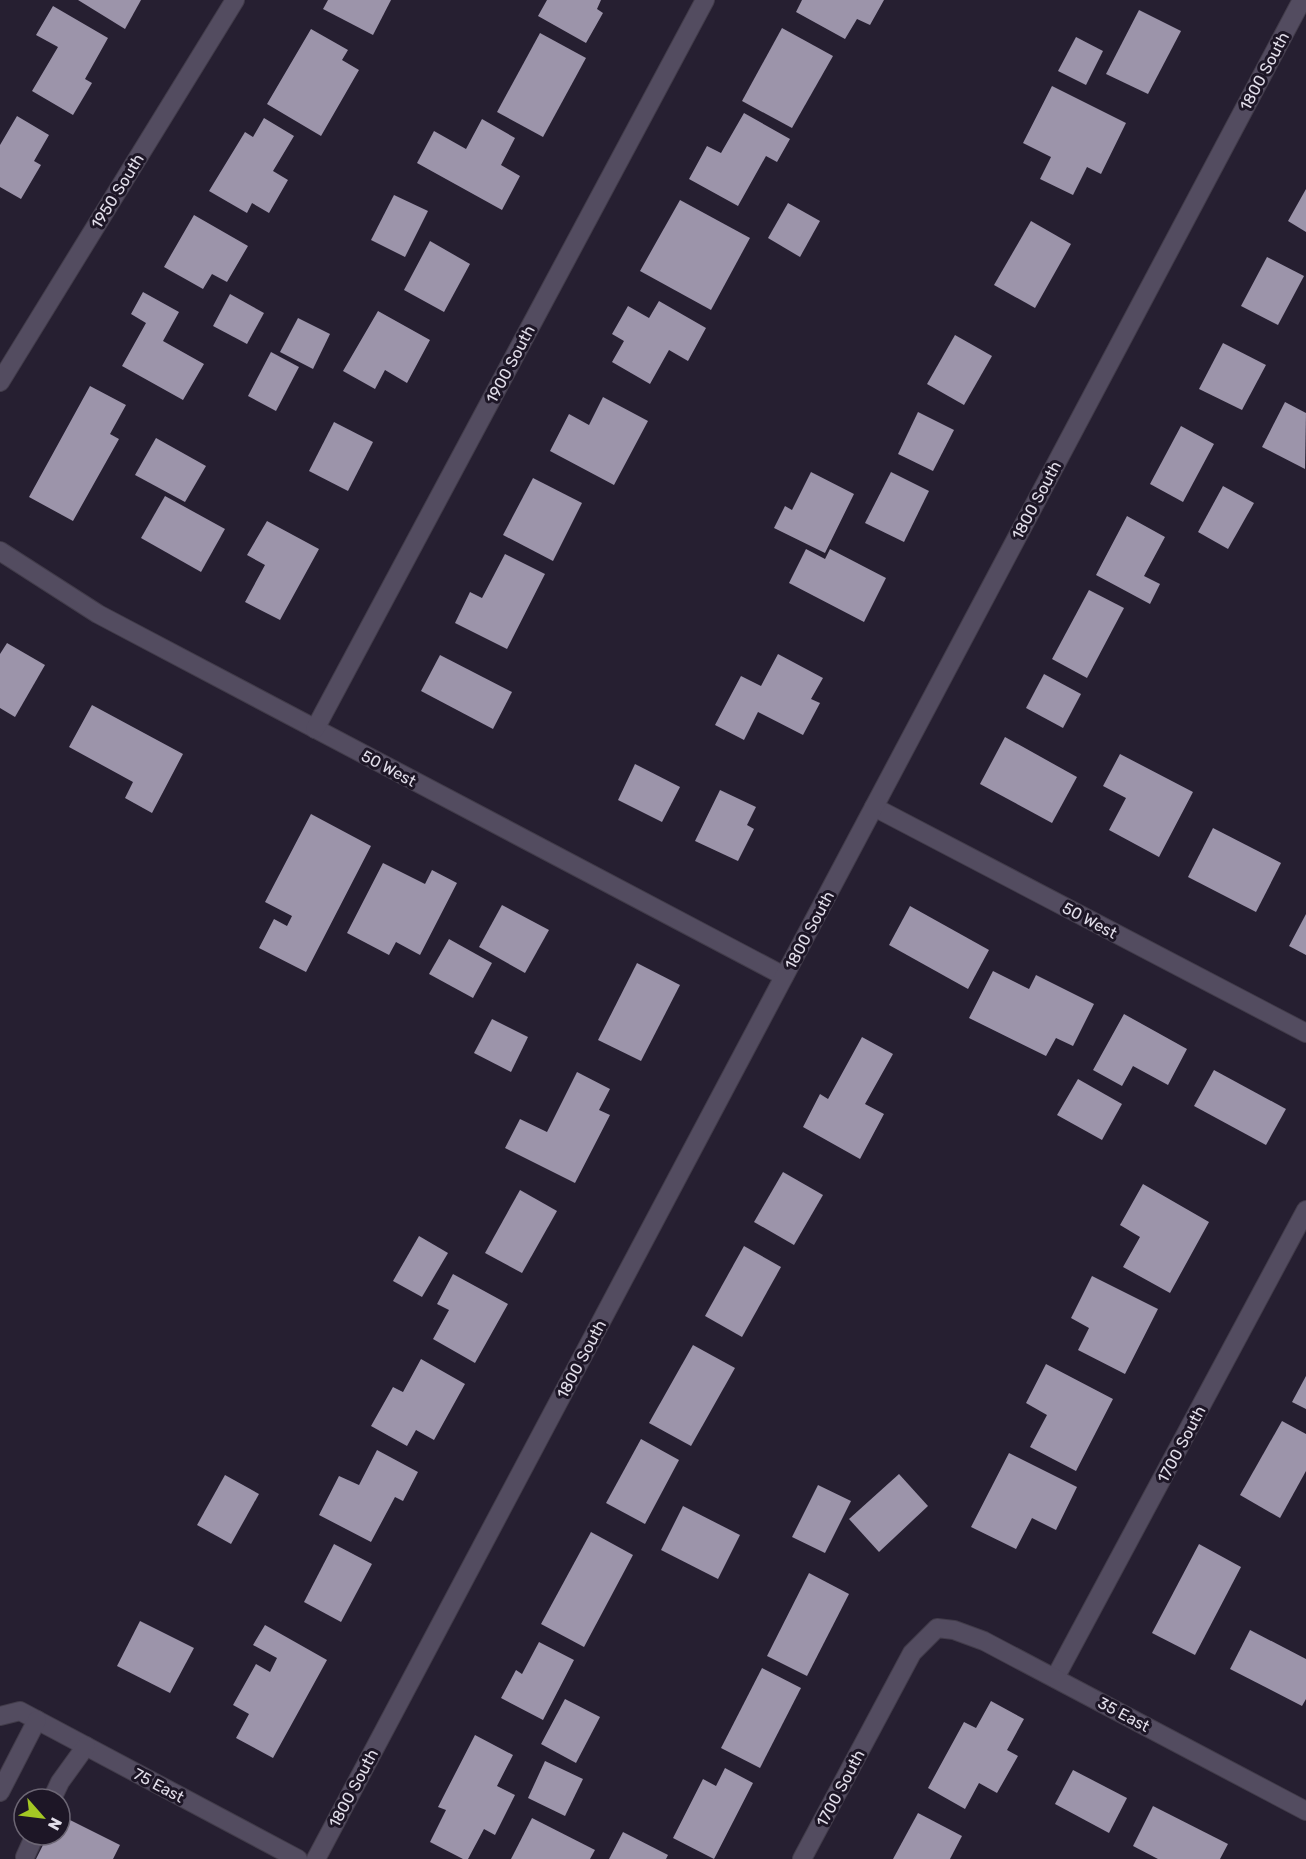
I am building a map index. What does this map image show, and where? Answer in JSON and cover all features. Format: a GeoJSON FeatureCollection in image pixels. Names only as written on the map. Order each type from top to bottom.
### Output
{"type":"FeatureCollection","features":[{"type":"Feature","properties":{"kind":"street","name":"1950 South"},"geometry":{"type":"LineString","coordinates":[[0,382],[235,0]]}},
{"type":"Feature","properties":{"kind":"street","name":"1900 South"},"geometry":{"type":"LineString","coordinates":[[315,729],[705,0]]}},
{"type":"Feature","properties":{"kind":"street","name":"1800 South"},"geometry":{"type":"LineString","coordinates":[[316,1859],[1302,0]]}},
{"type":"Feature","properties":{"kind":"street","name":"50 West"},"geometry":{"type":"LineString","coordinates":[[0,551],[98,614],[784,976]]}},
{"type":"Feature","properties":{"kind":"street","name":"50 West"},"geometry":{"type":"LineString","coordinates":[[874,807],[1306,1033]]}},
{"type":"Feature","properties":{"kind":"street","name":"1700 South"},"geometry":{"type":"LineString","coordinates":[[1055,1678],[1306,1210]]}},
{"type":"Feature","properties":{"kind":"street","name":"1700 South"},"geometry":{"type":"LineString","coordinates":[[802,1859],[912,1653],[937,1628]]}},
{"type":"Feature","properties":{"kind":"street","name":"35 East"},"geometry":{"type":"LineString","coordinates":[[937,1628],[970,1634],[1306,1811]]}},
{"type":"Feature","properties":{"kind":"street","name":"75 East"},"geometry":{"type":"LineString","coordinates":[[0,1716],[20,1711],[298,1859]]}},
{"type":"Feature","properties":{"kind":"street"},"geometry":{"type":"LineString","coordinates":[[0,1792],[37,1720]]}},
{"type":"Feature","properties":{"kind":"street"},"geometry":{"type":"LineString","coordinates":[[58,1787],[86,1746]]}},
{"type":"Feature","properties":{"kind":"street"},"geometry":{"type":"LineString","coordinates":[[25,1857],[30,1847]]}},
{"type":"Feature","properties":{"kind":"building"},"geometry":{"type":"Polygon","coordinates":[[[78,0],[141,0],[125,29],[78,0]]]}},
{"type":"Feature","properties":{"kind":"building"},"geometry":{"type":"Polygon","coordinates":[[[328,0],[391,0],[373,35],[323,9],[328,0]]]}},
{"type":"Feature","properties":{"kind":"building"},"geometry":{"type":"Polygon","coordinates":[[[547,0],[601,0],[597,9],[603,13],[586,43],[538,16],[547,0]]]}},
{"type":"Feature","properties":{"kind":"building"},"geometry":{"type":"Polygon","coordinates":[[[802,0],[884,0],[870,25],[857,19],[845,39],[796,12],[802,0]]]}},
{"type":"Feature","properties":{"kind":"building"},"geometry":{"type":"Polygon","coordinates":[[[53,6],[108,38],[85,79],[92,83],[73,115],[32,91],[58,47],[36,35],[53,6]]]}},
{"type":"Feature","properties":{"kind":"building"},"geometry":{"type":"Polygon","coordinates":[[[1139,10],[1181,31],[1148,94],[1106,74],[1139,10]]]}},
{"type":"Feature","properties":{"kind":"building"},"geometry":{"type":"Polygon","coordinates":[[[782,28],[833,56],[792,128],[742,101],[782,28]]]}},
{"type":"Feature","properties":{"kind":"building"},"geometry":{"type":"Polygon","coordinates":[[[311,29],[348,50],[342,60],[359,70],[321,136],[267,104],[311,29]]]}},
{"type":"Feature","properties":{"kind":"building"},"geometry":{"type":"Polygon","coordinates":[[[540,33],[586,58],[543,137],[497,112],[540,33]]]}},
{"type":"Feature","properties":{"kind":"building"},"geometry":{"type":"Polygon","coordinates":[[[1076,37],[1103,51],[1086,85],[1058,71],[1076,37]]]}},
{"type":"Feature","properties":{"kind":"building"},"geometry":{"type":"Polygon","coordinates":[[[1052,86],[1126,123],[1101,174],[1087,167],[1073,195],[1040,179],[1051,157],[1023,143],[1052,86]]]}},
{"type":"Feature","properties":{"kind":"building"},"geometry":{"type":"Polygon","coordinates":[[[744,113],[790,139],[777,162],[766,156],[738,206],[689,179],[707,146],[721,153],[744,113]]]}},
{"type":"Feature","properties":{"kind":"building"},"geometry":{"type":"Polygon","coordinates":[[[17,116],[49,135],[34,161],[41,165],[21,199],[0,187],[0,145],[17,116]]]}},
{"type":"Feature","properties":{"kind":"building"},"geometry":{"type":"Polygon","coordinates":[[[264,118],[294,136],[273,171],[288,180],[269,213],[252,203],[247,213],[209,191],[245,132],[253,137],[264,118]]]}},
{"type":"Feature","properties":{"kind":"building"},"geometry":{"type":"Polygon","coordinates":[[[482,119],[515,138],[501,165],[520,176],[502,210],[417,163],[434,131],[466,149],[482,119]]]}},
{"type":"Feature","properties":{"kind":"building"},"geometry":{"type":"Polygon","coordinates":[[[1306,189],[1306,232],[1288,221],[1306,189]]]}},
{"type":"Feature","properties":{"kind":"building"},"geometry":{"type":"Polygon","coordinates":[[[394,195],[428,211],[405,257],[371,240],[394,195]]]}},
{"type":"Feature","properties":{"kind":"building"},"geometry":{"type":"Polygon","coordinates":[[[680,200],[750,238],[711,310],[640,271],[680,200]]]}},
{"type":"Feature","properties":{"kind":"building"},"geometry":{"type":"Polygon","coordinates":[[[788,203],[820,221],[800,257],[768,238],[788,203]]]}},
{"type":"Feature","properties":{"kind":"building"},"geometry":{"type":"Polygon","coordinates":[[[194,215],[248,246],[227,282],[212,274],[203,289],[164,267],[194,215]]]}},
{"type":"Feature","properties":{"kind":"building"},"geometry":{"type":"Polygon","coordinates":[[[1031,221],[1071,244],[1035,308],[994,285],[1031,221]]]}},
{"type":"Feature","properties":{"kind":"building"},"geometry":{"type":"Polygon","coordinates":[[[430,241],[470,264],[444,312],[404,290],[430,241]]]}},
{"type":"Feature","properties":{"kind":"building"},"geometry":{"type":"Polygon","coordinates":[[[1267,257],[1304,276],[1278,325],[1241,306],[1267,257]]]}},
{"type":"Feature","properties":{"kind":"building"},"geometry":{"type":"Polygon","coordinates":[[[143,292],[179,312],[163,341],[204,364],[183,400],[122,366],[146,323],[131,314],[143,292]]]}},
{"type":"Feature","properties":{"kind":"building"},"geometry":{"type":"Polygon","coordinates":[[[230,294],[264,313],[247,344],[213,326],[230,294]]]}},
{"type":"Feature","properties":{"kind":"building"},"geometry":{"type":"Polygon","coordinates":[[[659,301],[706,328],[688,361],[669,350],[650,384],[612,362],[624,341],[612,334],[628,306],[649,318],[659,301]]]}},
{"type":"Feature","properties":{"kind":"building"},"geometry":{"type":"Polygon","coordinates":[[[378,311],[430,340],[407,383],[385,370],[375,389],[343,371],[378,311]]]}},
{"type":"Feature","properties":{"kind":"building"},"geometry":{"type":"Polygon","coordinates":[[[298,318],[330,334],[313,369],[280,352],[298,318]]]}},
{"type":"Feature","properties":{"kind":"building"},"geometry":{"type":"Polygon","coordinates":[[[955,335],[992,356],[964,405],[927,384],[955,335]]]}},
{"type":"Feature","properties":{"kind":"building"},"geometry":{"type":"Polygon","coordinates":[[[1223,343],[1266,365],[1242,410],[1199,389],[1223,343]]]}},
{"type":"Feature","properties":{"kind":"building"},"geometry":{"type":"Polygon","coordinates":[[[271,352],[299,367],[276,411],[248,396],[271,352]]]}},
{"type":"Feature","properties":{"kind":"building"},"geometry":{"type":"Polygon","coordinates":[[[90,386],[126,405],[110,434],[119,439],[73,521],[29,497],[90,386]]]}},
{"type":"Feature","properties":{"kind":"building"},"geometry":{"type":"Polygon","coordinates":[[[603,397],[648,421],[614,485],[550,451],[569,414],[589,425],[603,397]]]}},
{"type":"Feature","properties":{"kind":"building"},"geometry":{"type":"Polygon","coordinates":[[[1285,402],[1306,413],[1305,469],[1262,447],[1285,402]]]}},
{"type":"Feature","properties":{"kind":"building"},"geometry":{"type":"Polygon","coordinates":[[[918,412],[954,430],[933,471],[898,454],[918,412]]]}},
{"type":"Feature","properties":{"kind":"building"},"geometry":{"type":"Polygon","coordinates":[[[334,422],[373,442],[348,491],[309,471],[334,422]]]}},
{"type":"Feature","properties":{"kind":"building"},"geometry":{"type":"Polygon","coordinates":[[[1181,426],[1214,444],[1183,502],[1150,484],[1181,426]]]}},
{"type":"Feature","properties":{"kind":"building"},"geometry":{"type":"Polygon","coordinates":[[[156,438],[206,466],[185,502],[135,475],[156,438]]]}},
{"type":"Feature","properties":{"kind":"building"},"geometry":{"type":"Polygon","coordinates":[[[811,472],[854,494],[825,553],[774,528],[785,506],[792,510],[811,472]]]}},
{"type":"Feature","properties":{"kind":"building"},"geometry":{"type":"Polygon","coordinates":[[[891,472],[929,491],[904,542],[865,523],[891,472]]]}},
{"type":"Feature","properties":{"kind":"building"},"geometry":{"type":"Polygon","coordinates":[[[533,478],[582,503],[553,561],[503,535],[533,478]]]}},
{"type":"Feature","properties":{"kind":"building"},"geometry":{"type":"Polygon","coordinates":[[[1223,486],[1254,503],[1228,549],[1198,532],[1223,486]]]}},
{"type":"Feature","properties":{"kind":"building"},"geometry":{"type":"Polygon","coordinates":[[[165,496],[225,529],[201,572],[141,538],[165,496]]]}},
{"type":"Feature","properties":{"kind":"building"},"geometry":{"type":"Polygon","coordinates":[[[1127,516],[1165,537],[1144,576],[1160,584],[1150,604],[1096,575],[1127,516]]]}},
{"type":"Feature","properties":{"kind":"building"},"geometry":{"type":"Polygon","coordinates":[[[267,521],[319,549],[280,620],[245,602],[265,565],[247,555],[267,521]]]}},
{"type":"Feature","properties":{"kind":"building"},"geometry":{"type":"Polygon","coordinates":[[[806,549],[825,559],[830,549],[886,578],[864,622],[789,583],[806,549]]]}},
{"type":"Feature","properties":{"kind":"building"},"geometry":{"type":"Polygon","coordinates":[[[505,554],[545,574],[507,649],[455,623],[470,592],[482,598],[505,554]]]}},
{"type":"Feature","properties":{"kind":"building"},"geometry":{"type":"Polygon","coordinates":[[[1089,590],[1124,608],[1087,678],[1052,659],[1089,590]]]}},
{"type":"Feature","properties":{"kind":"building"},"geometry":{"type":"Polygon","coordinates":[[[7,643],[45,665],[15,717],[0,708],[0,654],[7,643]]]}},
{"type":"Feature","properties":{"kind":"building"},"geometry":{"type":"Polygon","coordinates":[[[778,654],[823,678],[811,699],[820,703],[803,735],[758,712],[744,740],[715,725],[741,676],[761,686],[778,654]]]}},
{"type":"Feature","properties":{"kind":"building"},"geometry":{"type":"Polygon","coordinates":[[[440,655],[512,692],[493,729],[421,691],[440,655]]]}},
{"type":"Feature","properties":{"kind":"building"},"geometry":{"type":"Polygon","coordinates":[[[1044,674],[1081,694],[1063,728],[1026,708],[1044,674]]]}},
{"type":"Feature","properties":{"kind":"building"},"geometry":{"type":"Polygon","coordinates":[[[92,705],[183,754],[152,813],[125,798],[133,782],[69,747],[92,705]]]}},
{"type":"Feature","properties":{"kind":"building"},"geometry":{"type":"Polygon","coordinates":[[[1005,737],[1077,777],[1052,823],[980,784],[1005,737]]]}},
{"type":"Feature","properties":{"kind":"building"},"geometry":{"type":"Polygon","coordinates":[[[1120,754],[1193,792],[1159,857],[1109,830],[1126,798],[1103,786],[1120,754]]]}},
{"type":"Feature","properties":{"kind":"building"},"geometry":{"type":"Polygon","coordinates":[[[635,764],[680,787],[662,822],[618,800],[635,764]]]}},
{"type":"Feature","properties":{"kind":"building"},"geometry":{"type":"Polygon","coordinates":[[[720,790],[756,807],[747,825],[754,829],[738,861],[695,841],[720,790]]]}},
{"type":"Feature","properties":{"kind":"building"},"geometry":{"type":"Polygon","coordinates":[[[311,814],[371,846],[306,972],[259,948],[274,919],[287,926],[292,916],[265,902],[311,814]]]}},
{"type":"Feature","properties":{"kind":"building"},"geometry":{"type":"Polygon","coordinates":[[[1213,828],[1281,863],[1256,912],[1188,877],[1213,828]]]}},
{"type":"Feature","properties":{"kind":"building"},"geometry":{"type":"Polygon","coordinates":[[[383,863],[425,884],[432,870],[457,883],[420,955],[396,942],[389,955],[347,933],[383,863]]]}},
{"type":"Feature","properties":{"kind":"building"},"geometry":{"type":"Polygon","coordinates":[[[502,905],[549,930],[525,973],[479,947],[502,905]]]}},
{"type":"Feature","properties":{"kind":"building"},"geometry":{"type":"Polygon","coordinates":[[[910,906],[989,950],[968,989],[889,945],[910,906]]]}},
{"type":"Feature","properties":{"kind":"building"},"geometry":{"type":"Polygon","coordinates":[[[1306,914],[1306,955],[1289,946],[1306,914]]]}},
{"type":"Feature","properties":{"kind":"building"},"geometry":{"type":"Polygon","coordinates":[[[449,939],[492,963],[473,998],[429,974],[449,939]]]}},
{"type":"Feature","properties":{"kind":"building"},"geometry":{"type":"Polygon","coordinates":[[[637,963],[680,985],[641,1061],[598,1040],[637,963]]]}},
{"type":"Feature","properties":{"kind":"building"},"geometry":{"type":"Polygon","coordinates":[[[993,971],[1029,989],[1036,975],[1094,1004],[1073,1046],[1056,1038],[1046,1056],[969,1018],[993,971]]]}},
{"type":"Feature","properties":{"kind":"building"},"geometry":{"type":"Polygon","coordinates":[[[1124,1014],[1187,1049],[1168,1085],[1133,1066],[1122,1086],[1093,1070],[1124,1014]]]}},
{"type":"Feature","properties":{"kind":"building"},"geometry":{"type":"Polygon","coordinates":[[[492,1019],[528,1037],[511,1072],[474,1053],[492,1019]]]}},
{"type":"Feature","properties":{"kind":"building"},"geometry":{"type":"Polygon","coordinates":[[[862,1037],[893,1054],[865,1104],[884,1114],[860,1159],[803,1127],[820,1094],[828,1099],[862,1037]]]}},
{"type":"Feature","properties":{"kind":"building"},"geometry":{"type":"Polygon","coordinates":[[[1214,1070],[1286,1109],[1266,1145],[1194,1106],[1214,1070]]]}},
{"type":"Feature","properties":{"kind":"building"},"geometry":{"type":"Polygon","coordinates":[[[577,1072],[610,1089],[599,1110],[610,1115],[575,1183],[505,1148],[520,1119],[547,1132],[577,1072]]]}},
{"type":"Feature","properties":{"kind":"building"},"geometry":{"type":"Polygon","coordinates":[[[1078,1079],[1122,1104],[1102,1140],[1057,1115],[1078,1079]]]}},
{"type":"Feature","properties":{"kind":"building"},"geometry":{"type":"Polygon","coordinates":[[[783,1172],[823,1195],[794,1245],[754,1222],[783,1172]]]}},
{"type":"Feature","properties":{"kind":"building"},"geometry":{"type":"Polygon","coordinates":[[[1143,1184],[1209,1222],[1170,1293],[1123,1267],[1140,1237],[1120,1225],[1143,1184]]]}},
{"type":"Feature","properties":{"kind":"building"},"geometry":{"type":"Polygon","coordinates":[[[520,1190],[557,1211],[522,1273],[485,1253],[520,1190]]]}},
{"type":"Feature","properties":{"kind":"building"},"geometry":{"type":"Polygon","coordinates":[[[419,1236],[448,1253],[422,1297],[393,1281],[419,1236]]]}},
{"type":"Feature","properties":{"kind":"building"},"geometry":{"type":"Polygon","coordinates":[[[744,1246],[781,1267],[742,1337],[705,1316],[744,1246]]]}},
{"type":"Feature","properties":{"kind":"building"},"geometry":{"type":"Polygon","coordinates":[[[453,1274],[508,1304],[475,1363],[433,1339],[449,1310],[437,1304],[453,1274]]]}},
{"type":"Feature","properties":{"kind":"building"},"geometry":{"type":"Polygon","coordinates":[[[1092,1276],[1158,1309],[1125,1374],[1078,1350],[1089,1328],[1071,1318],[1092,1276]]]}},
{"type":"Feature","properties":{"kind":"building"},"geometry":{"type":"Polygon","coordinates":[[[693,1345],[735,1368],[691,1446],[649,1423],[693,1345]]]}},
{"type":"Feature","properties":{"kind":"building"},"geometry":{"type":"Polygon","coordinates":[[[421,1359],[465,1384],[434,1440],[416,1430],[407,1446],[371,1426],[393,1387],[403,1392],[421,1359]]]}},
{"type":"Feature","properties":{"kind":"building"},"geometry":{"type":"Polygon","coordinates":[[[1046,1364],[1113,1399],[1076,1471],[1030,1447],[1047,1415],[1026,1403],[1046,1364]]]}},
{"type":"Feature","properties":{"kind":"building"},"geometry":{"type":"Polygon","coordinates":[[[1306,1376],[1306,1409],[1292,1402],[1306,1376]]]}},
{"type":"Feature","properties":{"kind":"building"},"geometry":{"type":"Polygon","coordinates":[[[1282,1421],[1306,1434],[1306,1471],[1280,1518],[1240,1495],[1282,1421]]]}},
{"type":"Feature","properties":{"kind":"building"},"geometry":{"type":"Polygon","coordinates":[[[641,1439],[679,1460],[645,1524],[606,1503],[641,1439]]]}},
{"type":"Feature","properties":{"kind":"building"},"geometry":{"type":"Polygon","coordinates":[[[377,1450],[418,1472],[403,1501],[395,1497],[371,1542],[319,1515],[339,1476],[359,1485],[377,1450]]]}},
{"type":"Feature","properties":{"kind":"building"},"geometry":{"type":"Polygon","coordinates":[[[1009,1453],[1077,1487],[1056,1530],[1032,1518],[1016,1549],[971,1527],[1009,1453]]]}},
{"type":"Feature","properties":{"kind":"building"},"geometry":{"type":"Polygon","coordinates":[[[899,1474],[928,1506],[879,1552],[849,1519],[899,1474]]]}},
{"type":"Feature","properties":{"kind":"building"},"geometry":{"type":"Polygon","coordinates":[[[225,1475],[259,1494],[231,1544],[197,1525],[225,1475]]]}},
{"type":"Feature","properties":{"kind":"building"},"geometry":{"type":"Polygon","coordinates":[[[818,1485],[851,1501],[825,1553],[792,1537],[818,1485]]]}},
{"type":"Feature","properties":{"kind":"building"},"geometry":{"type":"Polygon","coordinates":[[[683,1506],[740,1535],[718,1579],[661,1550],[683,1506]]]}},
{"type":"Feature","properties":{"kind":"building"},"geometry":{"type":"Polygon","coordinates":[[[591,1532],[633,1555],[584,1647],[541,1624],[591,1532]]]}},
{"type":"Feature","properties":{"kind":"building"},"geometry":{"type":"Polygon","coordinates":[[[334,1544],[372,1564],[341,1622],[304,1602],[334,1544]]]}},
{"type":"Feature","properties":{"kind":"building"},"geometry":{"type":"Polygon","coordinates":[[[1199,1544],[1241,1567],[1195,1655],[1152,1633],[1199,1544]]]}},
{"type":"Feature","properties":{"kind":"building"},"geometry":{"type":"Polygon","coordinates":[[[809,1573],[849,1594],[807,1676],[767,1656],[809,1573]]]}},
{"type":"Feature","properties":{"kind":"building"},"geometry":{"type":"Polygon","coordinates":[[[140,1621],[194,1648],[170,1693],[117,1666],[140,1621]]]}},
{"type":"Feature","properties":{"kind":"building"},"geometry":{"type":"Polygon","coordinates":[[[265,1625],[327,1660],[273,1758],[236,1738],[249,1714],[233,1705],[256,1664],[270,1672],[277,1658],[253,1645],[265,1625]]]}},
{"type":"Feature","properties":{"kind":"building"},"geometry":{"type":"Polygon","coordinates":[[[1250,1630],[1306,1659],[1306,1699],[1302,1706],[1230,1669],[1250,1630]]]}},
{"type":"Feature","properties":{"kind":"building"},"geometry":{"type":"Polygon","coordinates":[[[539,1642],[574,1660],[543,1720],[501,1698],[516,1670],[522,1674],[539,1642]]]}},
{"type":"Feature","properties":{"kind":"building"},"geometry":{"type":"Polygon","coordinates":[[[762,1668],[801,1688],[760,1768],[721,1748],[762,1668]]]}},
{"type":"Feature","properties":{"kind":"building"},"geometry":{"type":"Polygon","coordinates":[[[565,1699],[600,1717],[576,1763],[541,1744],[565,1699]]]}},
{"type":"Feature","properties":{"kind":"building"},"geometry":{"type":"Polygon","coordinates":[[[991,1701],[1024,1719],[1007,1750],[1018,1756],[997,1793],[979,1783],[965,1809],[928,1788],[964,1722],[976,1728],[991,1701]]]}},
{"type":"Feature","properties":{"kind":"building"},"geometry":{"type":"Polygon","coordinates":[[[475,1735],[513,1755],[497,1786],[515,1795],[495,1835],[484,1829],[468,1859],[463,1859],[430,1842],[446,1810],[438,1807],[475,1735]]]}},
{"type":"Feature","properties":{"kind":"building"},"geometry":{"type":"Polygon","coordinates":[[[545,1761],[583,1779],[565,1816],[528,1798],[545,1761]]]}},
{"type":"Feature","properties":{"kind":"building"},"geometry":{"type":"Polygon","coordinates":[[[725,1768],[753,1783],[714,1859],[673,1838],[703,1779],[716,1786],[725,1768]]]}},
{"type":"Feature","properties":{"kind":"building"},"geometry":{"type":"Polygon","coordinates":[[[1073,1770],[1127,1798],[1109,1833],[1055,1804],[1073,1770]]]}},
{"type":"Feature","properties":{"kind":"building"},"geometry":{"type":"Polygon","coordinates":[[[1153,1806],[1228,1844],[1220,1859],[1158,1859],[1133,1846],[1153,1806]]]}},
{"type":"Feature","properties":{"kind":"building"},"geometry":{"type":"Polygon","coordinates":[[[918,1813],[962,1836],[950,1859],[893,1859],[918,1813]]]}},
{"type":"Feature","properties":{"kind":"building"},"geometry":{"type":"Polygon","coordinates":[[[532,1818],[595,1850],[590,1859],[511,1859],[532,1818]]]}},
{"type":"Feature","properties":{"kind":"building"},"geometry":{"type":"Polygon","coordinates":[[[72,1821],[120,1845],[113,1859],[36,1859],[42,1847],[72,1847],[72,1821]]]}},
{"type":"Feature","properties":{"kind":"building"},"geometry":{"type":"Polygon","coordinates":[[[623,1832],[668,1855],[666,1859],[609,1859],[623,1832]]]}}]}
